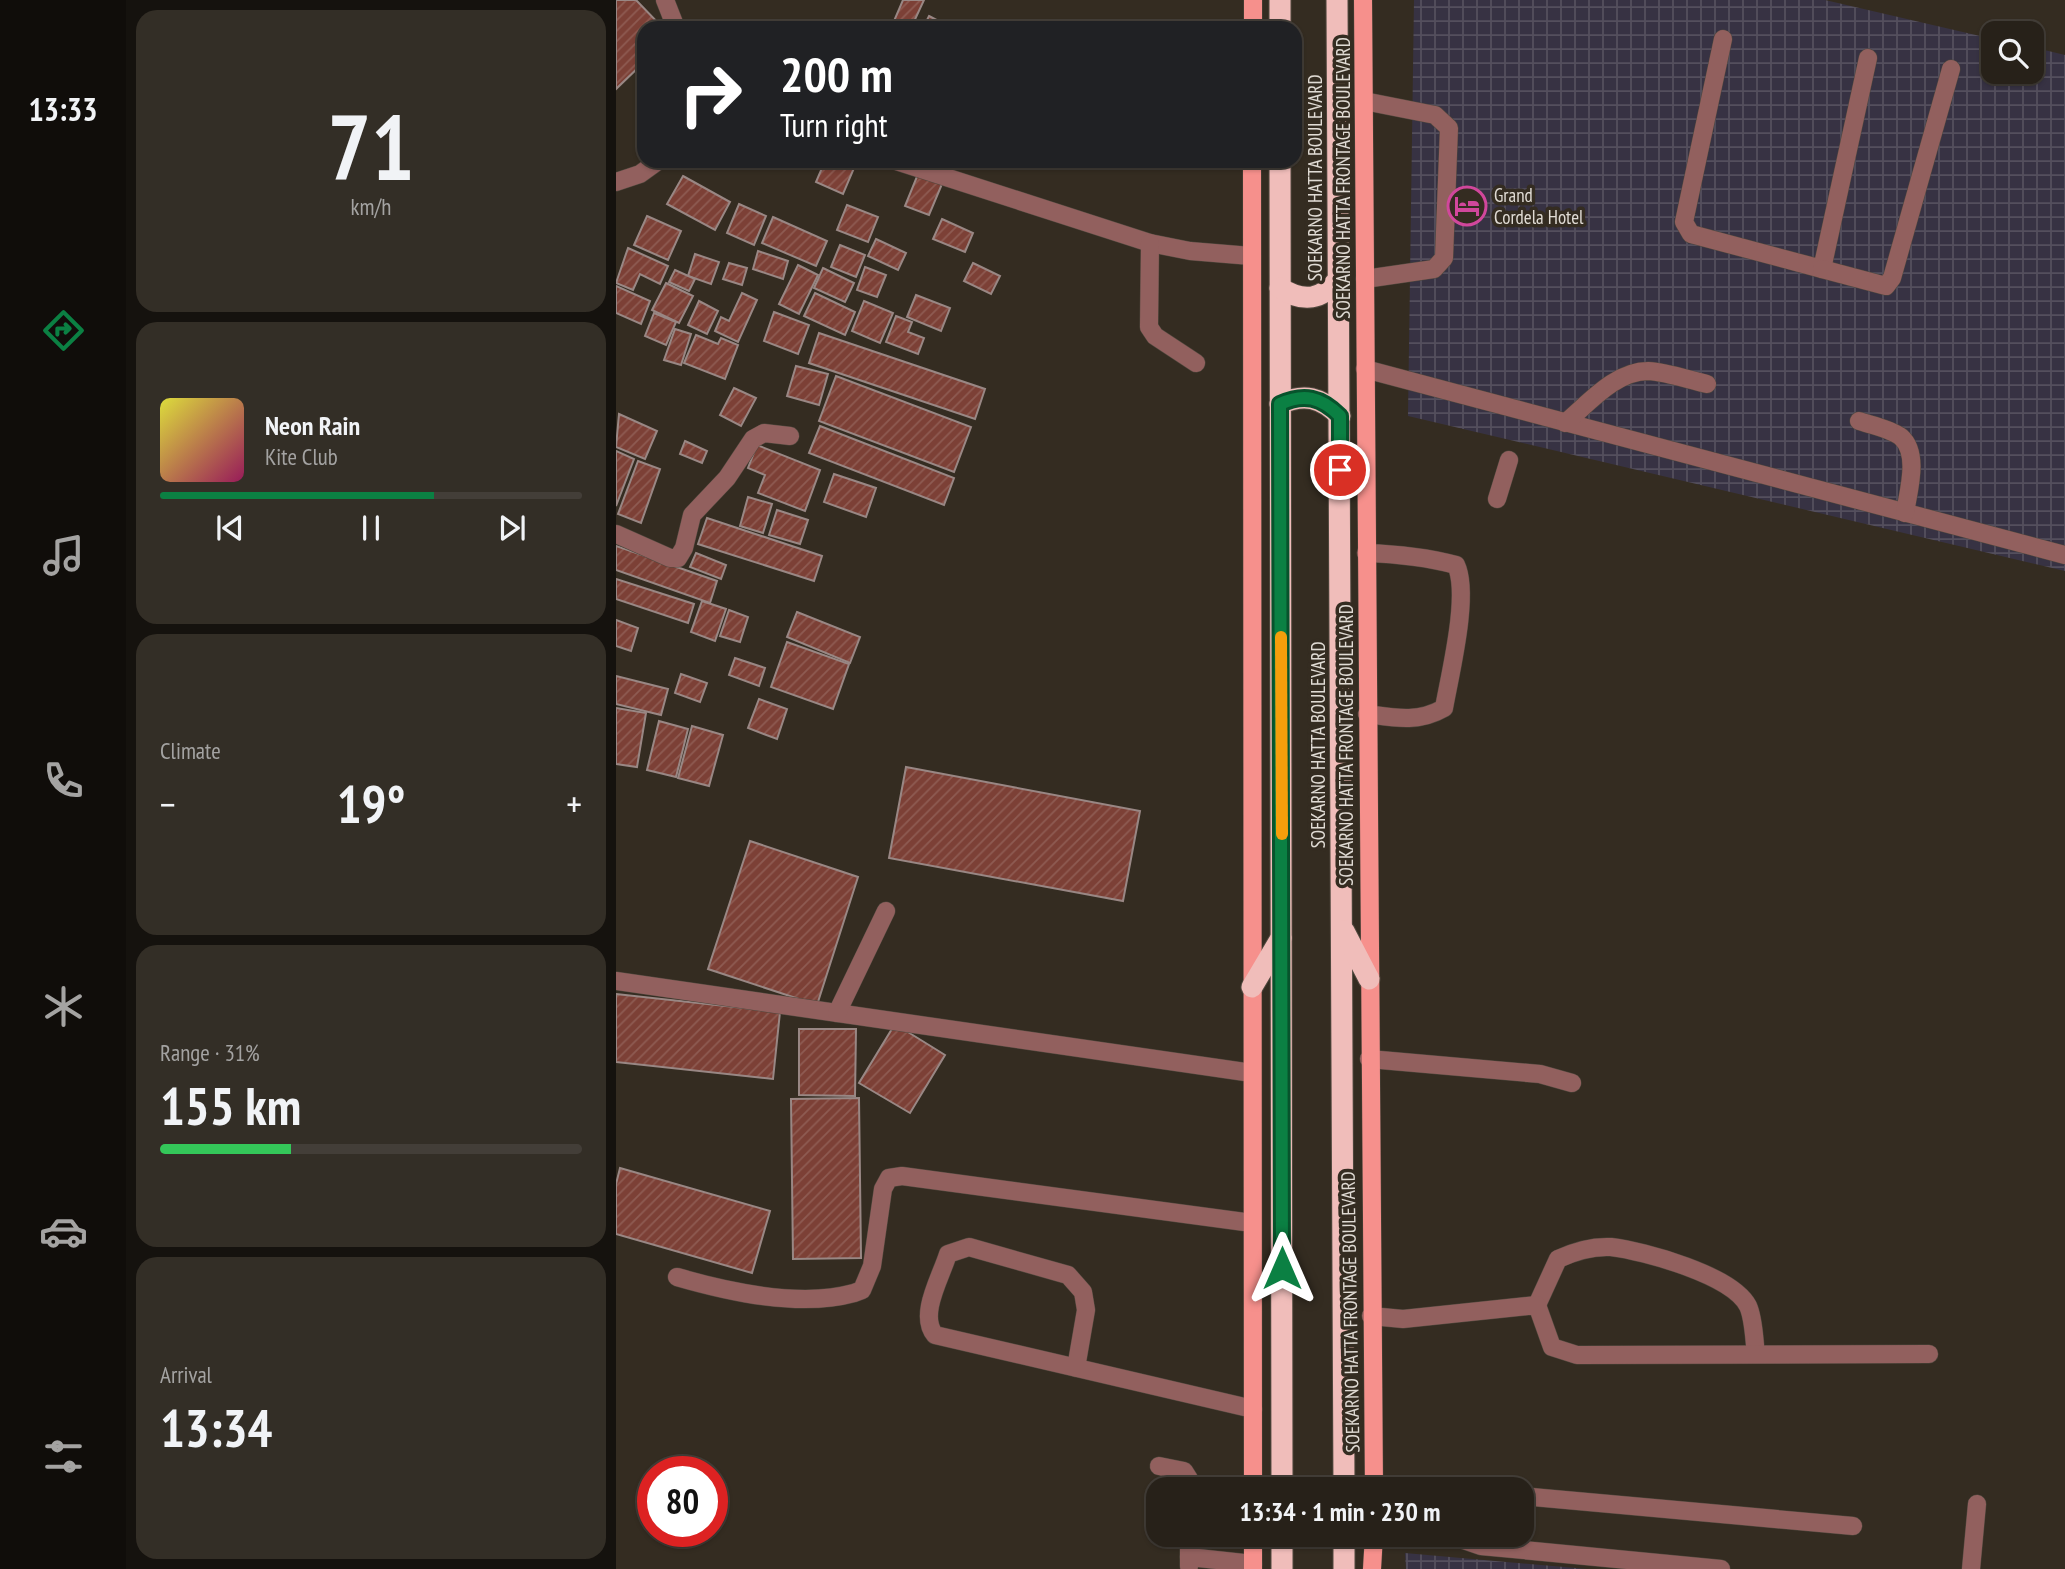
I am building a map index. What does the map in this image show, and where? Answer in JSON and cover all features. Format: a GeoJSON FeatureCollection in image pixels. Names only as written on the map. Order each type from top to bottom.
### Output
{"type":"FeatureCollection","features":[{"type":"Feature","properties":{"kind":"highway"},"geometry":{"type":"LineString","coordinates":[[1280,0],[1280,21]]}},
{"type":"Feature","properties":{"kind":"highway","name":"SOEKARNO HATTA BOULEVARD"},"geometry":{"type":"LineString","coordinates":[[1337,0],[1344,1477]]}},
{"type":"Feature","properties":{"kind":"highway","name":"SOEKARNO HATTA BOULEVARD"},"geometry":{"type":"LineString","coordinates":[[1280,168],[1282,1477]]}},
{"type":"Feature","properties":{"kind":"highway"},"geometry":{"type":"LineString","coordinates":[[1280,288],[1295,297],[1312,299],[1328,292],[1339,279]]}},
{"type":"Feature","properties":{"kind":"highway"},"geometry":{"type":"LineString","coordinates":[[1280,404],[1295,397],[1312,397],[1327,404],[1340,416]]}},
{"type":"Feature","properties":{"kind":"highway"},"geometry":{"type":"LineString","coordinates":[[1342,926],[1368,979]]}},
{"type":"Feature","properties":{"kind":"highway"},"geometry":{"type":"LineString","coordinates":[[1252,987],[1282,936]]}},
{"type":"Feature","properties":{"kind":"highway"},"geometry":{"type":"LineString","coordinates":[[1282,1547],[1282,1569]]}},
{"type":"Feature","properties":{"kind":"highway"},"geometry":{"type":"LineString","coordinates":[[1344,1547],[1345,1569]]}},
{"type":"Feature","properties":{"kind":"main road"},"geometry":{"type":"LineString","coordinates":[[1252,21],[1253,0]]}},
{"type":"Feature","properties":{"kind":"main road","name":"SOEKARNO HATTA FRONTAGE BOULEVARD"},"geometry":{"type":"LineString","coordinates":[[1363,0],[1368,979],[1374,1477]]}},
{"type":"Feature","properties":{"kind":"main road"},"geometry":{"type":"LineString","coordinates":[[1252,168],[1253,1477]]}},
{"type":"Feature","properties":{"kind":"main road"},"geometry":{"type":"LineString","coordinates":[[1253,1547],[1253,1566]]}},
{"type":"Feature","properties":{"kind":"main road"},"geometry":{"type":"LineString","coordinates":[[1373,1569],[1374,1547]]}},
{"type":"Feature","properties":{"kind":"street"},"geometry":{"type":"LineString","coordinates":[[665,0],[673,21]]}},
{"type":"Feature","properties":{"kind":"street"},"geometry":{"type":"LineString","coordinates":[[1723,39],[1684,222],[1691,234],[1886,286],[1892,278],[1951,69]]}},
{"type":"Feature","properties":{"kind":"street"},"geometry":{"type":"LineString","coordinates":[[1822,269],[1868,58]]}},
{"type":"Feature","properties":{"kind":"street"},"geometry":{"type":"LineString","coordinates":[[1364,101],[1435,115],[1448,128],[1444,258],[1441,265],[1434,269],[1365,279]]}},
{"type":"Feature","properties":{"kind":"street"},"geometry":{"type":"LineString","coordinates":[[616,182],[640,174],[648,168]]}},
{"type":"Feature","properties":{"kind":"street"},"geometry":{"type":"LineString","coordinates":[[918,168],[1150,243],[1190,251],[1251,256]]}},
{"type":"Feature","properties":{"kind":"street"},"geometry":{"type":"LineString","coordinates":[[1150,243],[1149,327],[1155,336],[1196,363]]}},
{"type":"Feature","properties":{"kind":"street"},"geometry":{"type":"LineString","coordinates":[[1365,369],[2065,555]]}},
{"type":"Feature","properties":{"kind":"street"},"geometry":{"type":"LineString","coordinates":[[1565,423],[1614,382],[1630,374],[1648,371],[1707,384]]}},
{"type":"Feature","properties":{"kind":"street"},"geometry":{"type":"LineString","coordinates":[[1859,421],[1900,436],[1909,447],[1912,466],[1905,513]]}},
{"type":"Feature","properties":{"kind":"street"},"geometry":{"type":"LineString","coordinates":[[616,534],[670,558],[678,558],[684,548],[692,515],[727,478],[753,439],[764,433],[790,436]]}},
{"type":"Feature","properties":{"kind":"street"},"geometry":{"type":"LineString","coordinates":[[1497,499],[1509,460]]}},
{"type":"Feature","properties":{"kind":"street"},"geometry":{"type":"LineString","coordinates":[[1366,553],[1414,555],[1446,562],[1456,565],[1461,576],[1457,641],[1444,708],[1431,715],[1408,720],[1367,714]]}},
{"type":"Feature","properties":{"kind":"street"},"geometry":{"type":"LineString","coordinates":[[836,1013],[886,911]]}},
{"type":"Feature","properties":{"kind":"street"},"geometry":{"type":"LineString","coordinates":[[616,981],[1252,1073]]}},
{"type":"Feature","properties":{"kind":"street"},"geometry":{"type":"LineString","coordinates":[[1369,1059],[1415,1060],[1540,1074],[1572,1083]]}},
{"type":"Feature","properties":{"kind":"street"},"geometry":{"type":"LineString","coordinates":[[677,1276],[739,1294],[780,1297],[855,1293],[862,1290],[872,1266],[883,1189],[889,1178],[902,1176],[1252,1223]]}},
{"type":"Feature","properties":{"kind":"street"},"geometry":{"type":"LineString","coordinates":[[1076,1368],[1086,1310],[1083,1292],[1068,1275],[970,1247],[948,1254],[927,1316],[929,1327],[935,1335],[1076,1368],[1253,1409]]}},
{"type":"Feature","properties":{"kind":"street"},"geometry":{"type":"LineString","coordinates":[[1756,1354],[1748,1307],[1734,1290],[1698,1269],[1610,1247],[1578,1250],[1558,1259],[1537,1304],[1552,1348],[1577,1355],[1929,1354]]}},
{"type":"Feature","properties":{"kind":"street"},"geometry":{"type":"LineString","coordinates":[[1371,1316],[1403,1318],[1537,1304]]}},
{"type":"Feature","properties":{"kind":"street"},"geometry":{"type":"LineString","coordinates":[[1159,1466],[1184,1471],[1188,1477]]}},
{"type":"Feature","properties":{"kind":"street"},"geometry":{"type":"LineString","coordinates":[[1534,1497],[1853,1526]]}},
{"type":"Feature","properties":{"kind":"street"},"geometry":{"type":"LineString","coordinates":[[1971,1569],[1978,1504]]}},
{"type":"Feature","properties":{"kind":"street"},"geometry":{"type":"LineString","coordinates":[[1491,1547],[1721,1569]]}},
{"type":"Feature","properties":{"kind":"street"},"geometry":{"type":"LineString","coordinates":[[1189,1563],[1253,1566]]}},
{"type":"Feature","properties":{"kind":"shaded area"},"geometry":{"type":"Polygon","coordinates":[[[1414,0],[1825,0],[1981,36],[1981,84],[2044,84],[2044,50],[2065,55],[2065,571],[1408,416],[1414,0]]]}},
{"type":"Feature","properties":{"kind":"shaded area"},"geometry":{"type":"Polygon","coordinates":[[[1405,1553],[1587,1569],[1406,1569],[1405,1553]]]}},
{"type":"Feature","properties":{"kind":"building"},"geometry":{"type":"Polygon","coordinates":[[[616,0],[636,0],[656,21],[637,21],[637,69],[616,89],[616,0]]]}},
{"type":"Feature","properties":{"kind":"building"},"geometry":{"type":"Polygon","coordinates":[[[903,0],[924,0],[914,21],[894,21],[903,0]]]}},
{"type":"Feature","properties":{"kind":"building"},"geometry":{"type":"Polygon","coordinates":[[[822,168],[854,168],[843,194],[816,182],[822,168]]]}},
{"type":"Feature","properties":{"kind":"building"},"geometry":{"type":"Polygon","coordinates":[[[918,174],[942,184],[929,215],[905,206],[918,174]]]}},
{"type":"Feature","properties":{"kind":"building"},"geometry":{"type":"Polygon","coordinates":[[[683,176],[730,202],[715,230],[667,204],[683,176]]]}},
{"type":"Feature","properties":{"kind":"building"},"geometry":{"type":"Polygon","coordinates":[[[739,204],[766,216],[754,245],[727,233],[739,204]]]}},
{"type":"Feature","properties":{"kind":"building"},"geometry":{"type":"Polygon","coordinates":[[[847,205],[878,217],[868,242],[837,230],[847,205]]]}},
{"type":"Feature","properties":{"kind":"building"},"geometry":{"type":"Polygon","coordinates":[[[647,216],[681,231],[668,260],[634,245],[647,216]]]}},
{"type":"Feature","properties":{"kind":"building"},"geometry":{"type":"Polygon","coordinates":[[[773,217],[827,241],[816,266],[762,243],[773,217]]]}},
{"type":"Feature","properties":{"kind":"building"},"geometry":{"type":"Polygon","coordinates":[[[942,219],[973,233],[965,252],[933,239],[942,219]]]}},
{"type":"Feature","properties":{"kind":"building"},"geometry":{"type":"Polygon","coordinates":[[[876,239],[906,253],[898,270],[868,256],[876,239]]]}},
{"type":"Feature","properties":{"kind":"building"},"geometry":{"type":"Polygon","coordinates":[[[840,245],[865,255],[856,277],[831,267],[840,245]]]}},
{"type":"Feature","properties":{"kind":"building"},"geometry":{"type":"Polygon","coordinates":[[[628,248],[668,266],[660,284],[640,274],[633,290],[616,283],[628,248]]]}},
{"type":"Feature","properties":{"kind":"building"},"geometry":{"type":"Polygon","coordinates":[[[758,251],[788,261],[783,279],[753,269],[758,251]]]}},
{"type":"Feature","properties":{"kind":"building"},"geometry":{"type":"Polygon","coordinates":[[[695,254],[719,262],[711,284],[688,276],[695,254]]]}},
{"type":"Feature","properties":{"kind":"building"},"geometry":{"type":"Polygon","coordinates":[[[729,263],[747,268],[742,285],[723,279],[729,263]]]}},
{"type":"Feature","properties":{"kind":"building"},"geometry":{"type":"Polygon","coordinates":[[[973,263],[1000,276],[991,294],[964,281],[973,263]]]}},
{"type":"Feature","properties":{"kind":"building"},"geometry":{"type":"Polygon","coordinates":[[[798,265],[818,275],[799,314],[779,304],[798,265]]]}},
{"type":"Feature","properties":{"kind":"building"},"geometry":{"type":"Polygon","coordinates":[[[865,267],[886,275],[877,297],[857,290],[865,267]]]}},
{"type":"Feature","properties":{"kind":"building"},"geometry":{"type":"Polygon","coordinates":[[[823,268],[854,283],[845,302],[814,288],[823,268]]]}},
{"type":"Feature","properties":{"kind":"building"},"geometry":{"type":"Polygon","coordinates":[[[675,270],[695,279],[689,291],[669,282],[675,270]]]}},
{"type":"Feature","properties":{"kind":"building"},"geometry":{"type":"Polygon","coordinates":[[[666,283],[693,296],[679,323],[652,310],[666,283]]]}},
{"type":"Feature","properties":{"kind":"building"},"geometry":{"type":"Polygon","coordinates":[[[616,286],[650,301],[641,324],[616,313],[616,286]]]}},
{"type":"Feature","properties":{"kind":"building"},"geometry":{"type":"Polygon","coordinates":[[[742,293],[757,300],[738,342],[715,331],[721,317],[729,321],[742,293]]]}},
{"type":"Feature","properties":{"kind":"building"},"geometry":{"type":"Polygon","coordinates":[[[815,293],[855,312],[845,335],[804,316],[815,293]]]}},
{"type":"Feature","properties":{"kind":"building"},"geometry":{"type":"Polygon","coordinates":[[[916,295],[950,308],[941,331],[907,317],[916,295]]]}},
{"type":"Feature","properties":{"kind":"building"},"geometry":{"type":"Polygon","coordinates":[[[699,301],[718,311],[707,334],[688,325],[699,301]]]}},
{"type":"Feature","properties":{"kind":"building"},"geometry":{"type":"Polygon","coordinates":[[[864,301],[893,313],[880,343],[852,331],[864,301]]]}},
{"type":"Feature","properties":{"kind":"building"},"geometry":{"type":"Polygon","coordinates":[[[774,312],[809,325],[798,354],[764,341],[774,312]]]}},
{"type":"Feature","properties":{"kind":"building"},"geometry":{"type":"Polygon","coordinates":[[[654,313],[676,322],[666,345],[645,336],[654,313]]]}},
{"type":"Feature","properties":{"kind":"building"},"geometry":{"type":"Polygon","coordinates":[[[896,316],[912,322],[908,332],[924,338],[918,354],[886,342],[896,316]]]}},
{"type":"Feature","properties":{"kind":"building"},"geometry":{"type":"Polygon","coordinates":[[[675,329],[691,334],[681,365],[664,360],[675,329]]]}},
{"type":"Feature","properties":{"kind":"building"},"geometry":{"type":"Polygon","coordinates":[[[819,333],[985,389],[975,419],[809,363],[819,333]]]}},
{"type":"Feature","properties":{"kind":"building"},"geometry":{"type":"Polygon","coordinates":[[[696,335],[718,344],[721,338],[738,345],[725,379],[684,363],[696,335]]]}},
{"type":"Feature","properties":{"kind":"building"},"geometry":{"type":"Polygon","coordinates":[[[796,366],[828,374],[819,405],[787,396],[796,366]]]}},
{"type":"Feature","properties":{"kind":"building"},"geometry":{"type":"Polygon","coordinates":[[[836,376],[971,427],[954,472],[819,421],[836,376]]]}},
{"type":"Feature","properties":{"kind":"building"},"geometry":{"type":"Polygon","coordinates":[[[734,388],[756,398],[741,426],[720,415],[734,388]]]}},
{"type":"Feature","properties":{"kind":"building"},"geometry":{"type":"Polygon","coordinates":[[[619,414],[657,431],[645,459],[616,447],[619,414]]]}},
{"type":"Feature","properties":{"kind":"building"},"geometry":{"type":"Polygon","coordinates":[[[820,426],[954,478],[944,505],[809,453],[820,426]]]}},
{"type":"Feature","properties":{"kind":"building"},"geometry":{"type":"Polygon","coordinates":[[[685,441],[707,451],[702,463],[680,454],[685,441]]]}},
{"type":"Feature","properties":{"kind":"building"},"geometry":{"type":"Polygon","coordinates":[[[757,445],[820,470],[805,511],[758,493],[765,475],[748,468],[757,445]]]}},
{"type":"Feature","properties":{"kind":"building"},"geometry":{"type":"Polygon","coordinates":[[[616,451],[634,459],[616,506],[616,451]]]}},
{"type":"Feature","properties":{"kind":"building"},"geometry":{"type":"Polygon","coordinates":[[[638,461],[660,469],[641,523],[618,514],[638,461]]]}},
{"type":"Feature","properties":{"kind":"building"},"geometry":{"type":"Polygon","coordinates":[[[834,474],[876,488],[866,517],[824,502],[834,474]]]}},
{"type":"Feature","properties":{"kind":"building"},"geometry":{"type":"Polygon","coordinates":[[[748,497],[772,504],[763,533],[740,526],[748,497]]]}},
{"type":"Feature","properties":{"kind":"building"},"geometry":{"type":"Polygon","coordinates":[[[777,510],[808,520],[800,544],[769,535],[777,510]]]}},
{"type":"Feature","properties":{"kind":"building"},"geometry":{"type":"Polygon","coordinates":[[[707,518],[822,556],[814,581],[698,544],[707,518]]]}},
{"type":"Feature","properties":{"kind":"building"},"geometry":{"type":"Polygon","coordinates":[[[616,546],[717,581],[710,603],[616,570],[616,546]]]}},
{"type":"Feature","properties":{"kind":"building"},"geometry":{"type":"Polygon","coordinates":[[[696,553],[726,565],[721,579],[690,567],[696,553]]]}},
{"type":"Feature","properties":{"kind":"building"},"geometry":{"type":"Polygon","coordinates":[[[616,579],[694,604],[688,623],[616,599],[616,579]]]}},
{"type":"Feature","properties":{"kind":"building"},"geometry":{"type":"Polygon","coordinates":[[[702,601],[726,609],[715,641],[691,632],[702,601]]]}},
{"type":"Feature","properties":{"kind":"building"},"geometry":{"type":"Polygon","coordinates":[[[729,610],[748,617],[740,642],[720,636],[729,610]]]}},
{"type":"Feature","properties":{"kind":"building"},"geometry":{"type":"Polygon","coordinates":[[[797,612],[860,637],[850,663],[787,637],[797,612]]]}},
{"type":"Feature","properties":{"kind":"building"},"geometry":{"type":"Polygon","coordinates":[[[616,620],[638,628],[631,651],[616,646],[616,620]]]}},
{"type":"Feature","properties":{"kind":"building"},"geometry":{"type":"Polygon","coordinates":[[[787,642],[849,664],[833,709],[771,687],[787,642]]]}},
{"type":"Feature","properties":{"kind":"building"},"geometry":{"type":"Polygon","coordinates":[[[735,658],[765,668],[759,686],[729,675],[735,658]]]}},
{"type":"Feature","properties":{"kind":"building"},"geometry":{"type":"Polygon","coordinates":[[[681,674],[707,683],[700,702],[675,693],[681,674]]]}},
{"type":"Feature","properties":{"kind":"building"},"geometry":{"type":"Polygon","coordinates":[[[616,676],[668,689],[661,715],[616,704],[616,676]]]}},
{"type":"Feature","properties":{"kind":"building"},"geometry":{"type":"Polygon","coordinates":[[[759,699],[787,709],[777,739],[748,728],[759,699]]]}},
{"type":"Feature","properties":{"kind":"building"},"geometry":{"type":"Polygon","coordinates":[[[616,708],[646,713],[637,767],[616,764],[616,708]]]}},
{"type":"Feature","properties":{"kind":"building"},"geometry":{"type":"Polygon","coordinates":[[[659,721],[688,729],[676,777],[647,770],[659,721]]]}},
{"type":"Feature","properties":{"kind":"building"},"geometry":{"type":"Polygon","coordinates":[[[692,726],[723,735],[709,786],[678,778],[692,726]]]}},
{"type":"Feature","properties":{"kind":"building"},"geometry":{"type":"Polygon","coordinates":[[[906,767],[1140,811],[1123,901],[889,858],[906,767]]]}},
{"type":"Feature","properties":{"kind":"building"},"geometry":{"type":"Polygon","coordinates":[[[750,841],[858,877],[817,1005],[708,969],[750,841]]]}},
{"type":"Feature","properties":{"kind":"building"},"geometry":{"type":"Polygon","coordinates":[[[616,994],[780,1012],[773,1079],[616,1062],[616,994]]]}},
{"type":"Feature","properties":{"kind":"building"},"geometry":{"type":"Polygon","coordinates":[[[895,1024],[945,1055],[910,1113],[859,1083],[895,1024]]]}},
{"type":"Feature","properties":{"kind":"building"},"geometry":{"type":"Polygon","coordinates":[[[799,1029],[856,1029],[855,1096],[799,1095],[799,1029]]]}},
{"type":"Feature","properties":{"kind":"building"},"geometry":{"type":"Polygon","coordinates":[[[859,1098],[861,1258],[793,1259],[791,1099],[859,1098]]]}},
{"type":"Feature","properties":{"kind":"building"},"geometry":{"type":"Polygon","coordinates":[[[620,1168],[770,1211],[752,1273],[616,1234],[616,1184],[620,1168]]]}},
{"type":"Feature","properties":{"kind":"slow traffic"},"geometry":{"type":"LineString","coordinates":[[1281,637],[1282,834]]}},
{"type":"Feature","properties":{"kind":"place","name":"Grand Cordela Hotel"},"geometry":{"type":"Point","coordinates":[1467,206]}},
{"type":"Feature","properties":{"kind":"route"},"geometry":{"type":"LineString","coordinates":[[1282,1268],[1280,404],[1295,397],[1312,397],[1327,404],[1340,416],[1340,470]]}}]}
